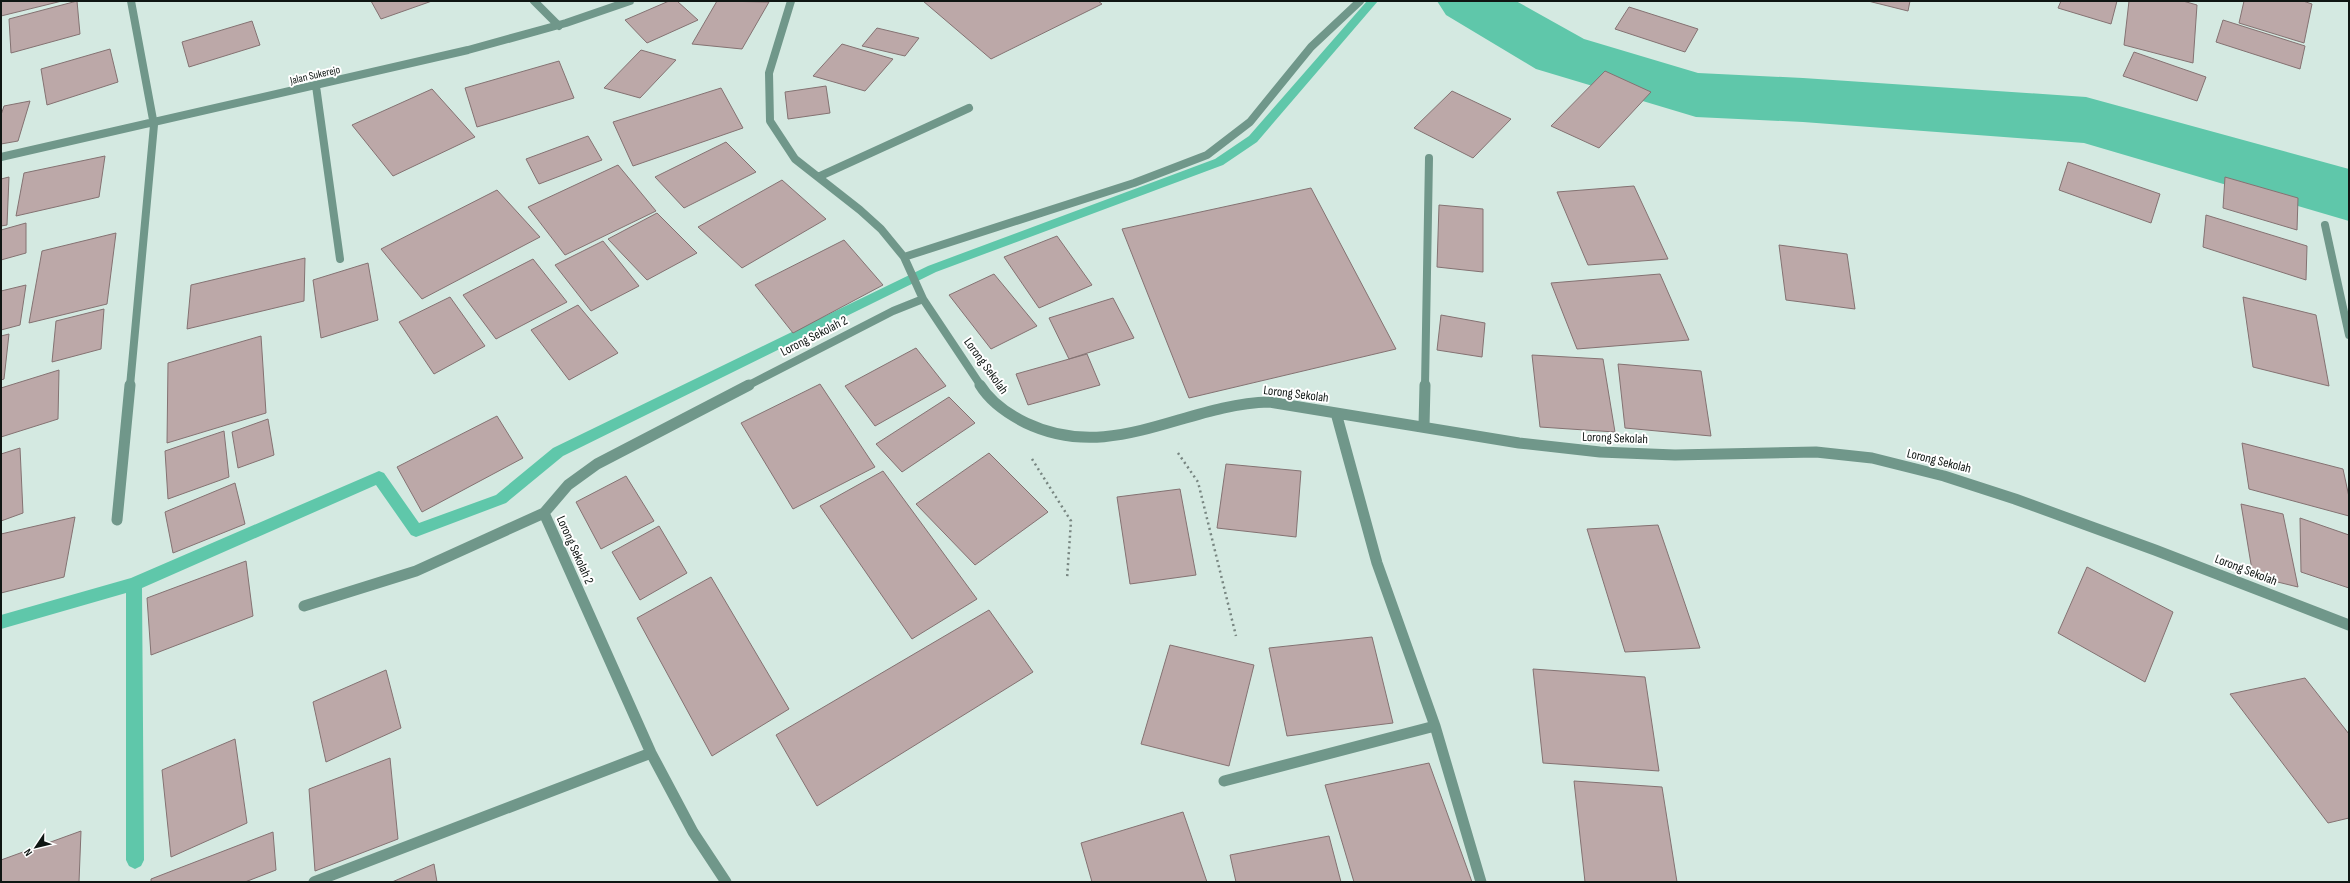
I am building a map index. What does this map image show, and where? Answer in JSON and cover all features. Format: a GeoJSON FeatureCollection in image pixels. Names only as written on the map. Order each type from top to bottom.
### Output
{"type":"FeatureCollection","features":[{"type":"Feature","properties":{"kind":"street"},"geometry":{"type":"LineString","coordinates":[[117,520],[154,124],[131,1]]}},
{"type":"Feature","properties":{"kind":"street"},"geometry":{"type":"LineString","coordinates":[[534,1],[559,26]]}},
{"type":"Feature","properties":{"kind":"street","name":"Jalan Sukerejo"},"geometry":{"type":"LineString","coordinates":[[1,157],[154,124],[316,86],[559,26],[630,1]]}},
{"type":"Feature","properties":{"kind":"street","name":"Lorong Sekolah"},"geometry":{"type":"LineString","coordinates":[[791,1],[769,73],[770,121],[784,147],[795,159],[881,229],[906,261],[921,295],[989,399],[1016,418],[1052,434],[1071,439],[1106,439],[1160,426],[1229,406],[1246,403],[1276,403],[1424,426],[1524,445],[1605,453],[1721,454],[1787,451],[1847,454],[1927,471],[1976,485],[2100,528],[2349,625]]}},
{"type":"Feature","properties":{"kind":"street"},"geometry":{"type":"LineString","coordinates":[[906,261],[1134,184],[1208,155],[1250,122],[1311,47],[1360,1]]}},
{"type":"Feature","properties":{"kind":"street"},"geometry":{"type":"LineString","coordinates":[[316,86],[340,259]]}},
{"type":"Feature","properties":{"kind":"street"},"geometry":{"type":"LineString","coordinates":[[818,177],[968,108]]}},
{"type":"Feature","properties":{"kind":"street"},"geometry":{"type":"LineString","coordinates":[[1424,426],[1430,158]]}},
{"type":"Feature","properties":{"kind":"street"},"geometry":{"type":"LineString","coordinates":[[2325,225],[2349,335]]}},
{"type":"Feature","properties":{"kind":"street","name":"Lorong Sekolah 2"},"geometry":{"type":"LineString","coordinates":[[726,882],[693,832],[651,753],[544,513],[556,494],[578,476],[597,464],[893,311],[921,295]]}},
{"type":"Feature","properties":{"kind":"street"},"geometry":{"type":"LineString","coordinates":[[1336,413],[1377,563],[1435,726],[1481,882]]}},
{"type":"Feature","properties":{"kind":"street"},"geometry":{"type":"LineString","coordinates":[[304,606],[430,565],[544,513]]}},
{"type":"Feature","properties":{"kind":"street"},"geometry":{"type":"LineString","coordinates":[[1224,781],[1435,726]]}},
{"type":"Feature","properties":{"kind":"street"},"geometry":{"type":"LineString","coordinates":[[314,882],[651,753]]}},
{"type":"Feature","properties":{"kind":"path"},"geometry":{"type":"LineString","coordinates":[[1160,426],[1198,482],[1236,636]]}},
{"type":"Feature","properties":{"kind":"path"},"geometry":{"type":"LineString","coordinates":[[1029,454],[1071,520],[1067,579]]}},
{"type":"Feature","properties":{"kind":"building"},"geometry":{"type":"Polygon","coordinates":[[[1,1],[62,1],[1,16],[1,1]]]}},
{"type":"Feature","properties":{"kind":"building"},"geometry":{"type":"Polygon","coordinates":[[[77,1],[80,34],[11,53],[9,19],[77,1]]]}},
{"type":"Feature","properties":{"kind":"building"},"geometry":{"type":"Polygon","coordinates":[[[371,1],[432,1],[381,19],[371,1]]]}},
{"type":"Feature","properties":{"kind":"building"},"geometry":{"type":"Polygon","coordinates":[[[669,1],[677,1],[698,20],[647,43],[625,20],[669,1]]]}},
{"type":"Feature","properties":{"kind":"building"},"geometry":{"type":"Polygon","coordinates":[[[717,1],[769,2],[742,49],[692,44],[717,1]]]}},
{"type":"Feature","properties":{"kind":"building"},"geometry":{"type":"Polygon","coordinates":[[[923,1],[1098,1],[1102,4],[991,59],[923,1]]]}},
{"type":"Feature","properties":{"kind":"building"},"geometry":{"type":"Polygon","coordinates":[[[1868,1],[1910,1],[1908,11],[1868,1]]]}},
{"type":"Feature","properties":{"kind":"building"},"geometry":{"type":"Polygon","coordinates":[[[2061,1],[2117,1],[2111,24],[2058,8],[2061,1]]]}},
{"type":"Feature","properties":{"kind":"building"},"geometry":{"type":"Polygon","coordinates":[[[2129,1],[2183,1],[2197,5],[2193,63],[2124,45],[2129,1]]]}},
{"type":"Feature","properties":{"kind":"building"},"geometry":{"type":"Polygon","coordinates":[[[2244,1],[2303,1],[2312,4],[2304,43],[2239,23],[2244,1]]]}},
{"type":"Feature","properties":{"kind":"building"},"geometry":{"type":"Polygon","coordinates":[[[1629,7],[1698,29],[1685,52],[1615,29],[1629,7]]]}},
{"type":"Feature","properties":{"kind":"building"},"geometry":{"type":"Polygon","coordinates":[[[2223,20],[2305,46],[2300,69],[2216,42],[2223,20]]]}},
{"type":"Feature","properties":{"kind":"building"},"geometry":{"type":"Polygon","coordinates":[[[252,21],[260,45],[189,67],[182,42],[252,21]]]}},
{"type":"Feature","properties":{"kind":"building"},"geometry":{"type":"Polygon","coordinates":[[[877,28],[919,38],[905,56],[862,46],[877,28]]]}},
{"type":"Feature","properties":{"kind":"building"},"geometry":{"type":"Polygon","coordinates":[[[842,44],[893,59],[865,91],[813,76],[842,44]]]}},
{"type":"Feature","properties":{"kind":"building"},"geometry":{"type":"Polygon","coordinates":[[[110,49],[118,82],[47,105],[41,69],[110,49]]]}},
{"type":"Feature","properties":{"kind":"building"},"geometry":{"type":"Polygon","coordinates":[[[641,50],[676,60],[640,98],[604,88],[641,50]]]}},
{"type":"Feature","properties":{"kind":"building"},"geometry":{"type":"Polygon","coordinates":[[[2134,52],[2206,77],[2197,101],[2123,76],[2134,52]]]}},
{"type":"Feature","properties":{"kind":"building"},"geometry":{"type":"Polygon","coordinates":[[[559,61],[574,98],[477,127],[465,88],[559,61]]]}},
{"type":"Feature","properties":{"kind":"building"},"geometry":{"type":"Polygon","coordinates":[[[1605,71],[1651,92],[1599,148],[1551,126],[1605,71]]]}},
{"type":"Feature","properties":{"kind":"building"},"geometry":{"type":"Polygon","coordinates":[[[826,86],[830,113],[788,119],[785,92],[826,86]]]}},
{"type":"Feature","properties":{"kind":"building"},"geometry":{"type":"Polygon","coordinates":[[[721,88],[743,128],[633,166],[613,122],[721,88]]]}},
{"type":"Feature","properties":{"kind":"building"},"geometry":{"type":"Polygon","coordinates":[[[432,89],[475,137],[393,176],[352,125],[432,89]]]}},
{"type":"Feature","properties":{"kind":"building"},"geometry":{"type":"Polygon","coordinates":[[[1452,91],[1511,119],[1473,158],[1414,128],[1452,91]]]}},
{"type":"Feature","properties":{"kind":"building"},"geometry":{"type":"Polygon","coordinates":[[[30,101],[18,141],[1,144],[1,115],[4,106],[30,101]]]}},
{"type":"Feature","properties":{"kind":"building"},"geometry":{"type":"Polygon","coordinates":[[[588,136],[602,160],[539,184],[526,159],[588,136]]]}},
{"type":"Feature","properties":{"kind":"building"},"geometry":{"type":"Polygon","coordinates":[[[726,142],[756,172],[684,208],[655,177],[726,142]]]}},
{"type":"Feature","properties":{"kind":"building"},"geometry":{"type":"Polygon","coordinates":[[[105,156],[99,197],[16,216],[24,173],[105,156]]]}},
{"type":"Feature","properties":{"kind":"building"},"geometry":{"type":"Polygon","coordinates":[[[2068,162],[2160,194],[2151,223],[2059,190],[2068,162]]]}},
{"type":"Feature","properties":{"kind":"building"},"geometry":{"type":"Polygon","coordinates":[[[618,165],[656,211],[565,255],[528,207],[618,165]]]}},
{"type":"Feature","properties":{"kind":"building"},"geometry":{"type":"Polygon","coordinates":[[[9,177],[7,225],[1,226],[1,179],[9,177]]]}},
{"type":"Feature","properties":{"kind":"building"},"geometry":{"type":"Polygon","coordinates":[[[2225,177],[2298,198],[2297,230],[2223,208],[2225,177]]]}},
{"type":"Feature","properties":{"kind":"building"},"geometry":{"type":"Polygon","coordinates":[[[782,180],[826,219],[742,268],[698,227],[782,180]]]}},
{"type":"Feature","properties":{"kind":"building"},"geometry":{"type":"Polygon","coordinates":[[[1634,186],[1668,259],[1588,265],[1557,192],[1634,186]]]}},
{"type":"Feature","properties":{"kind":"building"},"geometry":{"type":"Polygon","coordinates":[[[1311,188],[1396,349],[1189,398],[1122,229],[1311,188]]]}},
{"type":"Feature","properties":{"kind":"building"},"geometry":{"type":"Polygon","coordinates":[[[497,190],[540,237],[422,299],[381,249],[497,190]]]}},
{"type":"Feature","properties":{"kind":"building"},"geometry":{"type":"Polygon","coordinates":[[[1439,205],[1483,209],[1483,272],[1437,267],[1439,205]]]}},
{"type":"Feature","properties":{"kind":"building"},"geometry":{"type":"Polygon","coordinates":[[[657,213],[697,253],[647,280],[608,239],[657,213]]]}},
{"type":"Feature","properties":{"kind":"building"},"geometry":{"type":"Polygon","coordinates":[[[2206,215],[2307,246],[2306,280],[2203,247],[2206,215]]]}},
{"type":"Feature","properties":{"kind":"building"},"geometry":{"type":"Polygon","coordinates":[[[26,223],[26,253],[1,260],[1,230],[26,223]]]}},
{"type":"Feature","properties":{"kind":"building"},"geometry":{"type":"Polygon","coordinates":[[[116,233],[107,304],[29,323],[42,251],[116,233]]]}},
{"type":"Feature","properties":{"kind":"building"},"geometry":{"type":"Polygon","coordinates":[[[1057,236],[1092,285],[1039,308],[1004,257],[1057,236]]]}},
{"type":"Feature","properties":{"kind":"building"},"geometry":{"type":"Polygon","coordinates":[[[844,240],[883,285],[793,333],[755,285],[844,240]]]}},
{"type":"Feature","properties":{"kind":"building"},"geometry":{"type":"Polygon","coordinates":[[[603,241],[639,286],[591,311],[555,265],[603,241]]]}},
{"type":"Feature","properties":{"kind":"building"},"geometry":{"type":"Polygon","coordinates":[[[1779,245],[1847,254],[1855,309],[1786,300],[1779,245]]]}},
{"type":"Feature","properties":{"kind":"building"},"geometry":{"type":"Polygon","coordinates":[[[305,258],[304,301],[187,329],[191,285],[305,258]]]}},
{"type":"Feature","properties":{"kind":"building"},"geometry":{"type":"Polygon","coordinates":[[[533,259],[567,302],[496,339],[463,295],[533,259]]]}},
{"type":"Feature","properties":{"kind":"building"},"geometry":{"type":"Polygon","coordinates":[[[368,263],[378,320],[321,338],[313,280],[368,263]]]}},
{"type":"Feature","properties":{"kind":"building"},"geometry":{"type":"Polygon","coordinates":[[[994,274],[1037,326],[991,349],[949,295],[994,274]]]}},
{"type":"Feature","properties":{"kind":"building"},"geometry":{"type":"Polygon","coordinates":[[[1660,274],[1689,340],[1577,349],[1551,283],[1660,274]]]}},
{"type":"Feature","properties":{"kind":"building"},"geometry":{"type":"Polygon","coordinates":[[[26,285],[20,325],[1,330],[1,291],[26,285]]]}},
{"type":"Feature","properties":{"kind":"building"},"geometry":{"type":"Polygon","coordinates":[[[450,297],[485,346],[434,374],[399,322],[450,297]]]}},
{"type":"Feature","properties":{"kind":"building"},"geometry":{"type":"Polygon","coordinates":[[[2243,297],[2316,315],[2329,386],[2253,367],[2243,297]]]}},
{"type":"Feature","properties":{"kind":"building"},"geometry":{"type":"Polygon","coordinates":[[[1113,298],[1134,338],[1069,359],[1049,318],[1113,298]]]}},
{"type":"Feature","properties":{"kind":"building"},"geometry":{"type":"Polygon","coordinates":[[[578,305],[618,353],[569,380],[531,330],[578,305]]]}},
{"type":"Feature","properties":{"kind":"building"},"geometry":{"type":"Polygon","coordinates":[[[104,309],[101,349],[52,362],[56,321],[104,309]]]}},
{"type":"Feature","properties":{"kind":"building"},"geometry":{"type":"Polygon","coordinates":[[[1441,315],[1485,323],[1482,357],[1437,350],[1441,315]]]}},
{"type":"Feature","properties":{"kind":"building"},"geometry":{"type":"Polygon","coordinates":[[[9,334],[4,379],[1,380],[1,336],[9,334]]]}},
{"type":"Feature","properties":{"kind":"building"},"geometry":{"type":"Polygon","coordinates":[[[261,336],[266,413],[167,443],[168,363],[261,336]]]}},
{"type":"Feature","properties":{"kind":"building"},"geometry":{"type":"Polygon","coordinates":[[[916,348],[946,386],[875,426],[845,386],[916,348]]]}},
{"type":"Feature","properties":{"kind":"building"},"geometry":{"type":"Polygon","coordinates":[[[1087,354],[1100,385],[1028,405],[1016,374],[1087,354]]]}},
{"type":"Feature","properties":{"kind":"building"},"geometry":{"type":"Polygon","coordinates":[[[1532,355],[1603,359],[1615,432],[1540,427],[1532,355]]]}},
{"type":"Feature","properties":{"kind":"building"},"geometry":{"type":"Polygon","coordinates":[[[1618,364],[1701,371],[1711,436],[1625,428],[1618,364]]]}},
{"type":"Feature","properties":{"kind":"building"},"geometry":{"type":"Polygon","coordinates":[[[59,370],[58,419],[1,437],[1,388],[59,370]]]}},
{"type":"Feature","properties":{"kind":"building"},"geometry":{"type":"Polygon","coordinates":[[[820,384],[875,467],[793,509],[741,423],[820,384]]]}},
{"type":"Feature","properties":{"kind":"building"},"geometry":{"type":"Polygon","coordinates":[[[949,397],[975,423],[902,472],[876,444],[949,397]]]}},
{"type":"Feature","properties":{"kind":"building"},"geometry":{"type":"Polygon","coordinates":[[[497,416],[523,458],[422,512],[397,467],[497,416]]]}},
{"type":"Feature","properties":{"kind":"building"},"geometry":{"type":"Polygon","coordinates":[[[268,419],[274,455],[238,468],[232,432],[268,419]]]}},
{"type":"Feature","properties":{"kind":"building"},"geometry":{"type":"Polygon","coordinates":[[[224,431],[229,477],[168,499],[165,451],[224,431]]]}},
{"type":"Feature","properties":{"kind":"building"},"geometry":{"type":"Polygon","coordinates":[[[2242,443],[2343,469],[2349,497],[2349,516],[2249,489],[2242,443]]]}},
{"type":"Feature","properties":{"kind":"building"},"geometry":{"type":"Polygon","coordinates":[[[20,448],[23,513],[1,521],[1,454],[20,448]]]}},
{"type":"Feature","properties":{"kind":"building"},"geometry":{"type":"Polygon","coordinates":[[[989,453],[1048,512],[975,565],[916,504],[989,453]]]}},
{"type":"Feature","properties":{"kind":"building"},"geometry":{"type":"Polygon","coordinates":[[[1226,464],[1301,471],[1296,537],[1217,528],[1226,464]]]}},
{"type":"Feature","properties":{"kind":"building"},"geometry":{"type":"Polygon","coordinates":[[[883,471],[977,599],[912,639],[820,506],[883,471]]]}},
{"type":"Feature","properties":{"kind":"building"},"geometry":{"type":"Polygon","coordinates":[[[626,476],[654,521],[601,549],[576,502],[626,476]]]}},
{"type":"Feature","properties":{"kind":"building"},"geometry":{"type":"Polygon","coordinates":[[[235,483],[245,524],[173,553],[165,512],[235,483]]]}},
{"type":"Feature","properties":{"kind":"building"},"geometry":{"type":"Polygon","coordinates":[[[1180,489],[1196,575],[1130,584],[1117,497],[1180,489]]]}},
{"type":"Feature","properties":{"kind":"building"},"geometry":{"type":"Polygon","coordinates":[[[2241,504],[2283,514],[2298,587],[2253,576],[2241,504]]]}},
{"type":"Feature","properties":{"kind":"building"},"geometry":{"type":"Polygon","coordinates":[[[75,517],[64,577],[1,593],[1,534],[75,517]]]}},
{"type":"Feature","properties":{"kind":"building"},"geometry":{"type":"Polygon","coordinates":[[[2300,518],[2349,535],[2349,588],[2301,572],[2300,518]]]}},
{"type":"Feature","properties":{"kind":"building"},"geometry":{"type":"Polygon","coordinates":[[[1658,525],[1700,648],[1625,652],[1587,529],[1658,525]]]}},
{"type":"Feature","properties":{"kind":"building"},"geometry":{"type":"Polygon","coordinates":[[[659,526],[687,573],[640,600],[612,552],[659,526]]]}},
{"type":"Feature","properties":{"kind":"building"},"geometry":{"type":"Polygon","coordinates":[[[246,561],[253,616],[151,655],[147,598],[246,561]]]}},
{"type":"Feature","properties":{"kind":"building"},"geometry":{"type":"Polygon","coordinates":[[[2087,567],[2173,612],[2145,682],[2058,633],[2087,567]]]}},
{"type":"Feature","properties":{"kind":"building"},"geometry":{"type":"Polygon","coordinates":[[[711,577],[789,709],[712,756],[637,618],[711,577]]]}},
{"type":"Feature","properties":{"kind":"building"},"geometry":{"type":"Polygon","coordinates":[[[989,610],[1033,672],[817,806],[776,735],[989,610]]]}},
{"type":"Feature","properties":{"kind":"building"},"geometry":{"type":"Polygon","coordinates":[[[1372,637],[1393,723],[1287,736],[1269,648],[1372,637]]]}},
{"type":"Feature","properties":{"kind":"building"},"geometry":{"type":"Polygon","coordinates":[[[1170,645],[1254,665],[1229,766],[1141,744],[1170,645]]]}},
{"type":"Feature","properties":{"kind":"building"},"geometry":{"type":"Polygon","coordinates":[[[1533,669],[1645,677],[1659,771],[1543,763],[1533,669]]]}},
{"type":"Feature","properties":{"kind":"building"},"geometry":{"type":"Polygon","coordinates":[[[386,670],[401,728],[326,762],[313,702],[386,670]]]}},
{"type":"Feature","properties":{"kind":"building"},"geometry":{"type":"Polygon","coordinates":[[[2305,678],[2349,734],[2349,818],[2328,823],[2230,694],[2305,678]]]}},
{"type":"Feature","properties":{"kind":"building"},"geometry":{"type":"Polygon","coordinates":[[[235,739],[247,823],[171,857],[162,770],[235,739]]]}},
{"type":"Feature","properties":{"kind":"building"},"geometry":{"type":"Polygon","coordinates":[[[390,758],[398,839],[315,871],[309,789],[390,758]]]}},
{"type":"Feature","properties":{"kind":"building"},"geometry":{"type":"Polygon","coordinates":[[[1429,763],[1472,882],[1354,882],[1325,785],[1429,763]]]}},
{"type":"Feature","properties":{"kind":"building"},"geometry":{"type":"Polygon","coordinates":[[[1574,781],[1662,787],[1677,882],[1585,882],[1574,781]]]}},
{"type":"Feature","properties":{"kind":"building"},"geometry":{"type":"Polygon","coordinates":[[[1183,812],[1207,882],[1092,882],[1081,843],[1183,812]]]}},
{"type":"Feature","properties":{"kind":"building"},"geometry":{"type":"Polygon","coordinates":[[[81,831],[79,882],[1,882],[1,860],[81,831]]]}},
{"type":"Feature","properties":{"kind":"building"},"geometry":{"type":"Polygon","coordinates":[[[273,832],[276,870],[245,882],[151,882],[151,879],[273,832]]]}},
{"type":"Feature","properties":{"kind":"building"},"geometry":{"type":"Polygon","coordinates":[[[1329,836],[1341,882],[1236,882],[1230,855],[1329,836]]]}},
{"type":"Feature","properties":{"kind":"building"},"geometry":{"type":"Polygon","coordinates":[[[434,864],[437,882],[392,882],[434,864]]]}},
{"type":"Feature","properties":{"kind":"waterway"},"geometry":{"type":"LineString","coordinates":[[134,584],[379,477],[416,531],[501,499],[558,452],[932,269],[1219,162],[1253,139],[1373,1]]}},
{"type":"Feature","properties":{"kind":"waterway"},"geometry":{"type":"LineString","coordinates":[[1469,1],[1560,54],[1696,95],[1803,100],[2086,120],[2349,195]]}},
{"type":"Feature","properties":{"kind":"waterway"},"geometry":{"type":"LineString","coordinates":[[1,622],[134,584]]}},
{"type":"Feature","properties":{"kind":"waterway"},"geometry":{"type":"LineString","coordinates":[[134,584],[135,860]]}}]}
